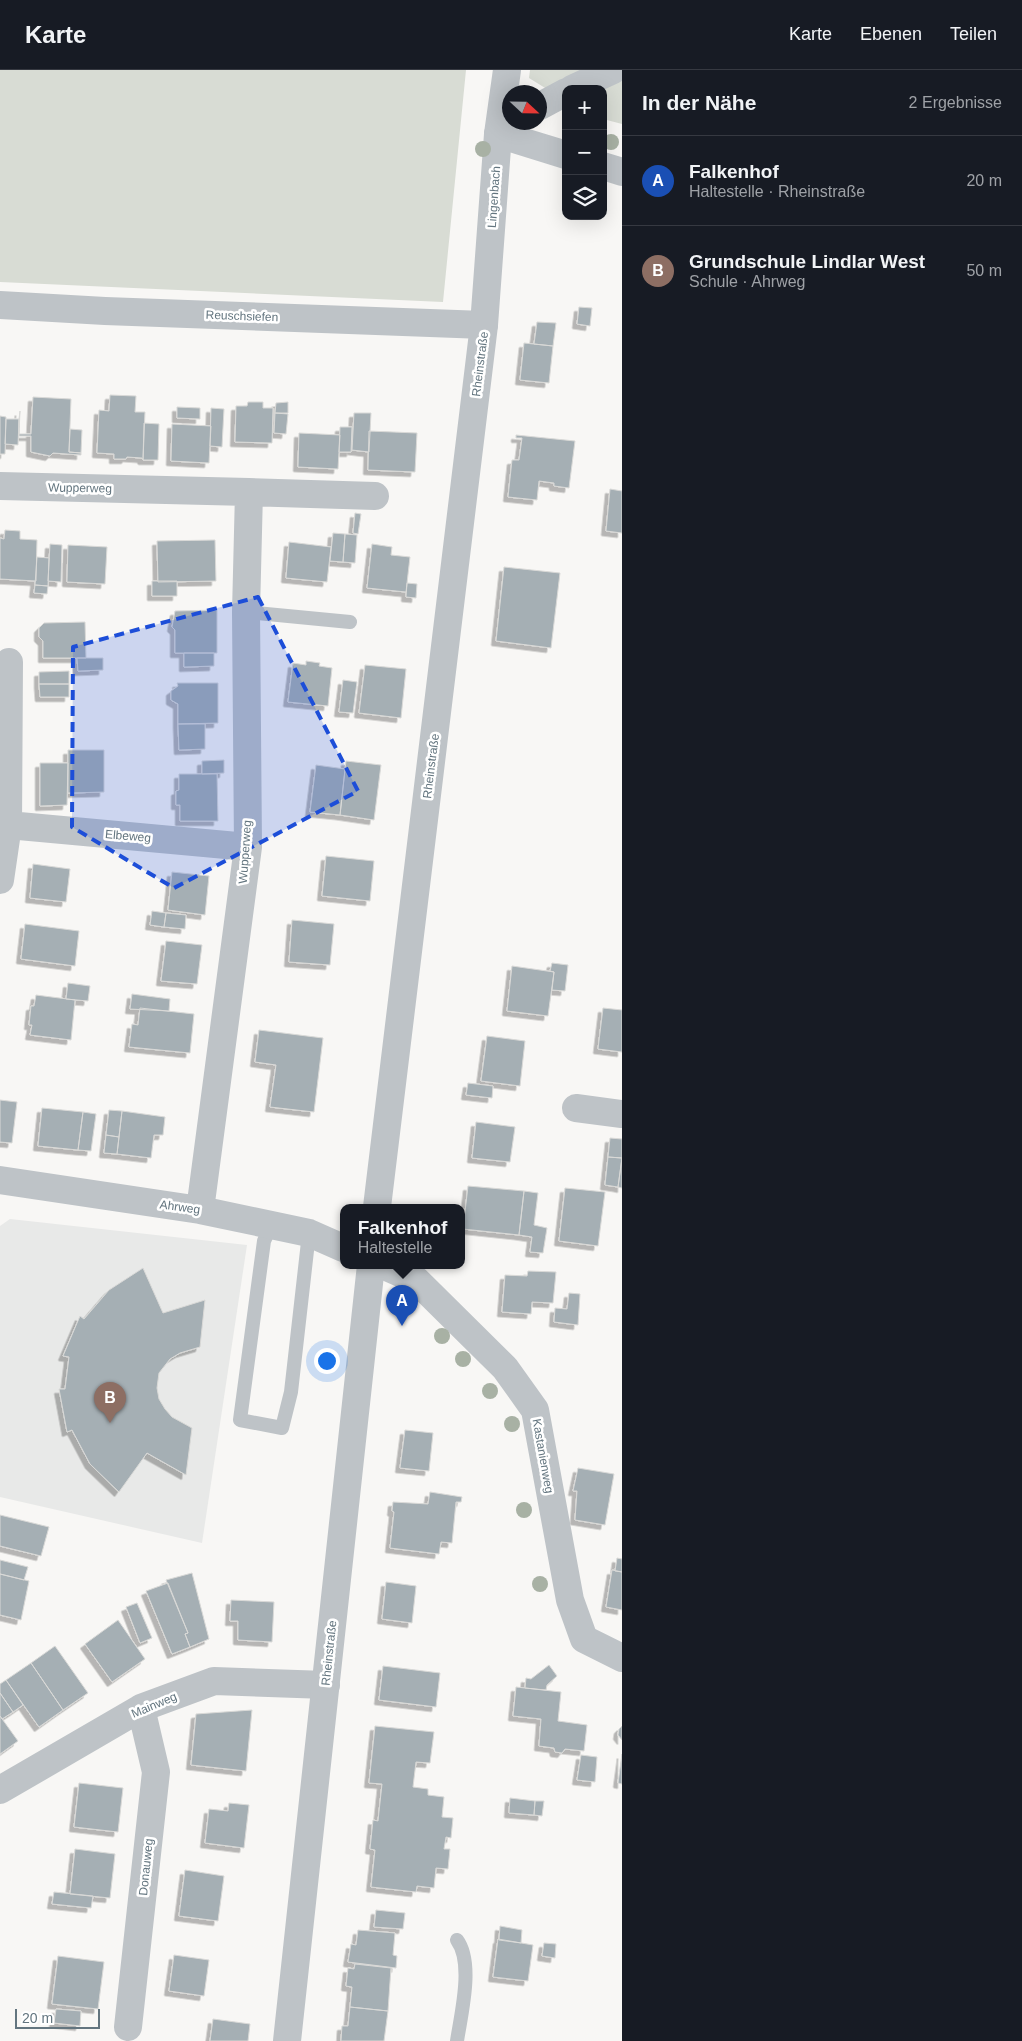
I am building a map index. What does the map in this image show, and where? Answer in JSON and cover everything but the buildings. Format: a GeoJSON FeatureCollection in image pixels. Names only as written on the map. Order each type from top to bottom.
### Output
{"type":"FeatureCollection","features":[{"type":"Feature","properties":{"kind":"street","name":"Lingenbach"},"geometry":{"type":"LineString","coordinates":[[507,70],[507,85]]}},
{"type":"Feature","properties":{"kind":"street"},"geometry":{"type":"LineString","coordinates":[[581,85],[613,70]]}},
{"type":"Feature","properties":{"kind":"street"},"geometry":{"type":"LineString","coordinates":[[547,102],[562,94]]}},
{"type":"Feature","properties":{"kind":"street","name":"Lingenbach"},"geometry":{"type":"LineString","coordinates":[[484,325],[507,130]]}},
{"type":"Feature","properties":{"kind":"street"},"geometry":{"type":"LineString","coordinates":[[511,130],[562,153]]}},
{"type":"Feature","properties":{"kind":"street"},"geometry":{"type":"LineString","coordinates":[[607,167],[622,172]]}},
{"type":"Feature","properties":{"kind":"street","name":"Reuschsiefen"},"geometry":{"type":"LineString","coordinates":[[0,305],[484,325]]}},
{"type":"Feature","properties":{"kind":"street","name":"Rheinstraße"},"geometry":{"type":"LineString","coordinates":[[377,1204],[484,325]]}},
{"type":"Feature","properties":{"kind":"street","name":"Wupperweg"},"geometry":{"type":"LineString","coordinates":[[0,486],[375,496]]}},
{"type":"Feature","properties":{"kind":"street","name":"Wupperweg"},"geometry":{"type":"LineString","coordinates":[[200,1210],[248,847],[246,612],[249,492]]}},
{"type":"Feature","properties":{"kind":"street"},"geometry":{"type":"LineString","coordinates":[[0,880],[8,825],[9,662]]}},
{"type":"Feature","properties":{"kind":"street","name":"Elbeweg"},"geometry":{"type":"LineString","coordinates":[[8,825],[248,847]]}},
{"type":"Feature","properties":{"kind":"street"},"geometry":{"type":"LineString","coordinates":[[576,1108],[622,1114]]}},
{"type":"Feature","properties":{"kind":"street","name":"Ahrweg"},"geometry":{"type":"LineString","coordinates":[[4,1184],[200,1210],[309,1233],[340,1247]]}},
{"type":"Feature","properties":{"kind":"street","name":"Rheinstraße"},"geometry":{"type":"LineString","coordinates":[[287,2041],[370,1269]]}},
{"type":"Feature","properties":{"kind":"street","name":"Kastanienweg"},"geometry":{"type":"LineString","coordinates":[[391,1269],[416,1280],[505,1368],[535,1410],[570,1600],[584,1639],[622,1658]]}},
{"type":"Feature","properties":{"kind":"street","name":"Mainweg"},"geometry":{"type":"LineString","coordinates":[[0,1790],[141,1708],[214,1681],[326,1685]]}},
{"type":"Feature","properties":{"kind":"street","name":"Donauweg"},"geometry":{"type":"LineString","coordinates":[[128,2027],[156,1772],[141,1708]]}},
{"type":"Feature","properties":{"kind":"lane"},"geometry":{"type":"LineString","coordinates":[[246,612],[350,622]]}},
{"type":"Feature","properties":{"kind":"lane"},"geometry":{"type":"LineString","coordinates":[[270,1226],[264,1241],[240,1420],[282,1428],[291,1392],[309,1233]]}},
{"type":"Feature","properties":{"kind":"lane"},"geometry":{"type":"LineString","coordinates":[[457,1940],[463,1948],[466,1976],[457,2041]]}},
{"type":"Feature","properties":{"kind":"highlighted area"},"geometry":{"type":"Polygon","coordinates":[[[258,597],[358,791],[174,888],[72,827],[73,647],[258,597]]]}},
{"type":"Feature","properties":{"kind":"shaded area"},"geometry":{"type":"Polygon","coordinates":[[[0,70],[466,70],[443,302],[0,282],[0,70]]]}},
{"type":"Feature","properties":{"kind":"shaded area"},"geometry":{"type":"Polygon","coordinates":[[[530,70],[596,70],[550,91],[547,89],[547,85],[540,85],[529,78],[530,70]]]}},
{"type":"Feature","properties":{"kind":"shaded area"},"geometry":{"type":"Polygon","coordinates":[[[622,76],[622,124],[607,120],[607,86],[622,76]]]}},
{"type":"Feature","properties":{"kind":"shaded area"},"geometry":{"type":"Polygon","coordinates":[[[10,1219],[247,1245],[202,1543],[0,1497],[0,1226],[10,1219]]]}},
{"type":"Feature","properties":{"kind":"place","name":"Falkenhof"},"geometry":{"type":"Point","coordinates":[402,1326]}},
{"type":"Feature","properties":{"kind":"place","name":"Grundschule Lindlar West"},"geometry":{"type":"Point","coordinates":[110,1423]}}]}
